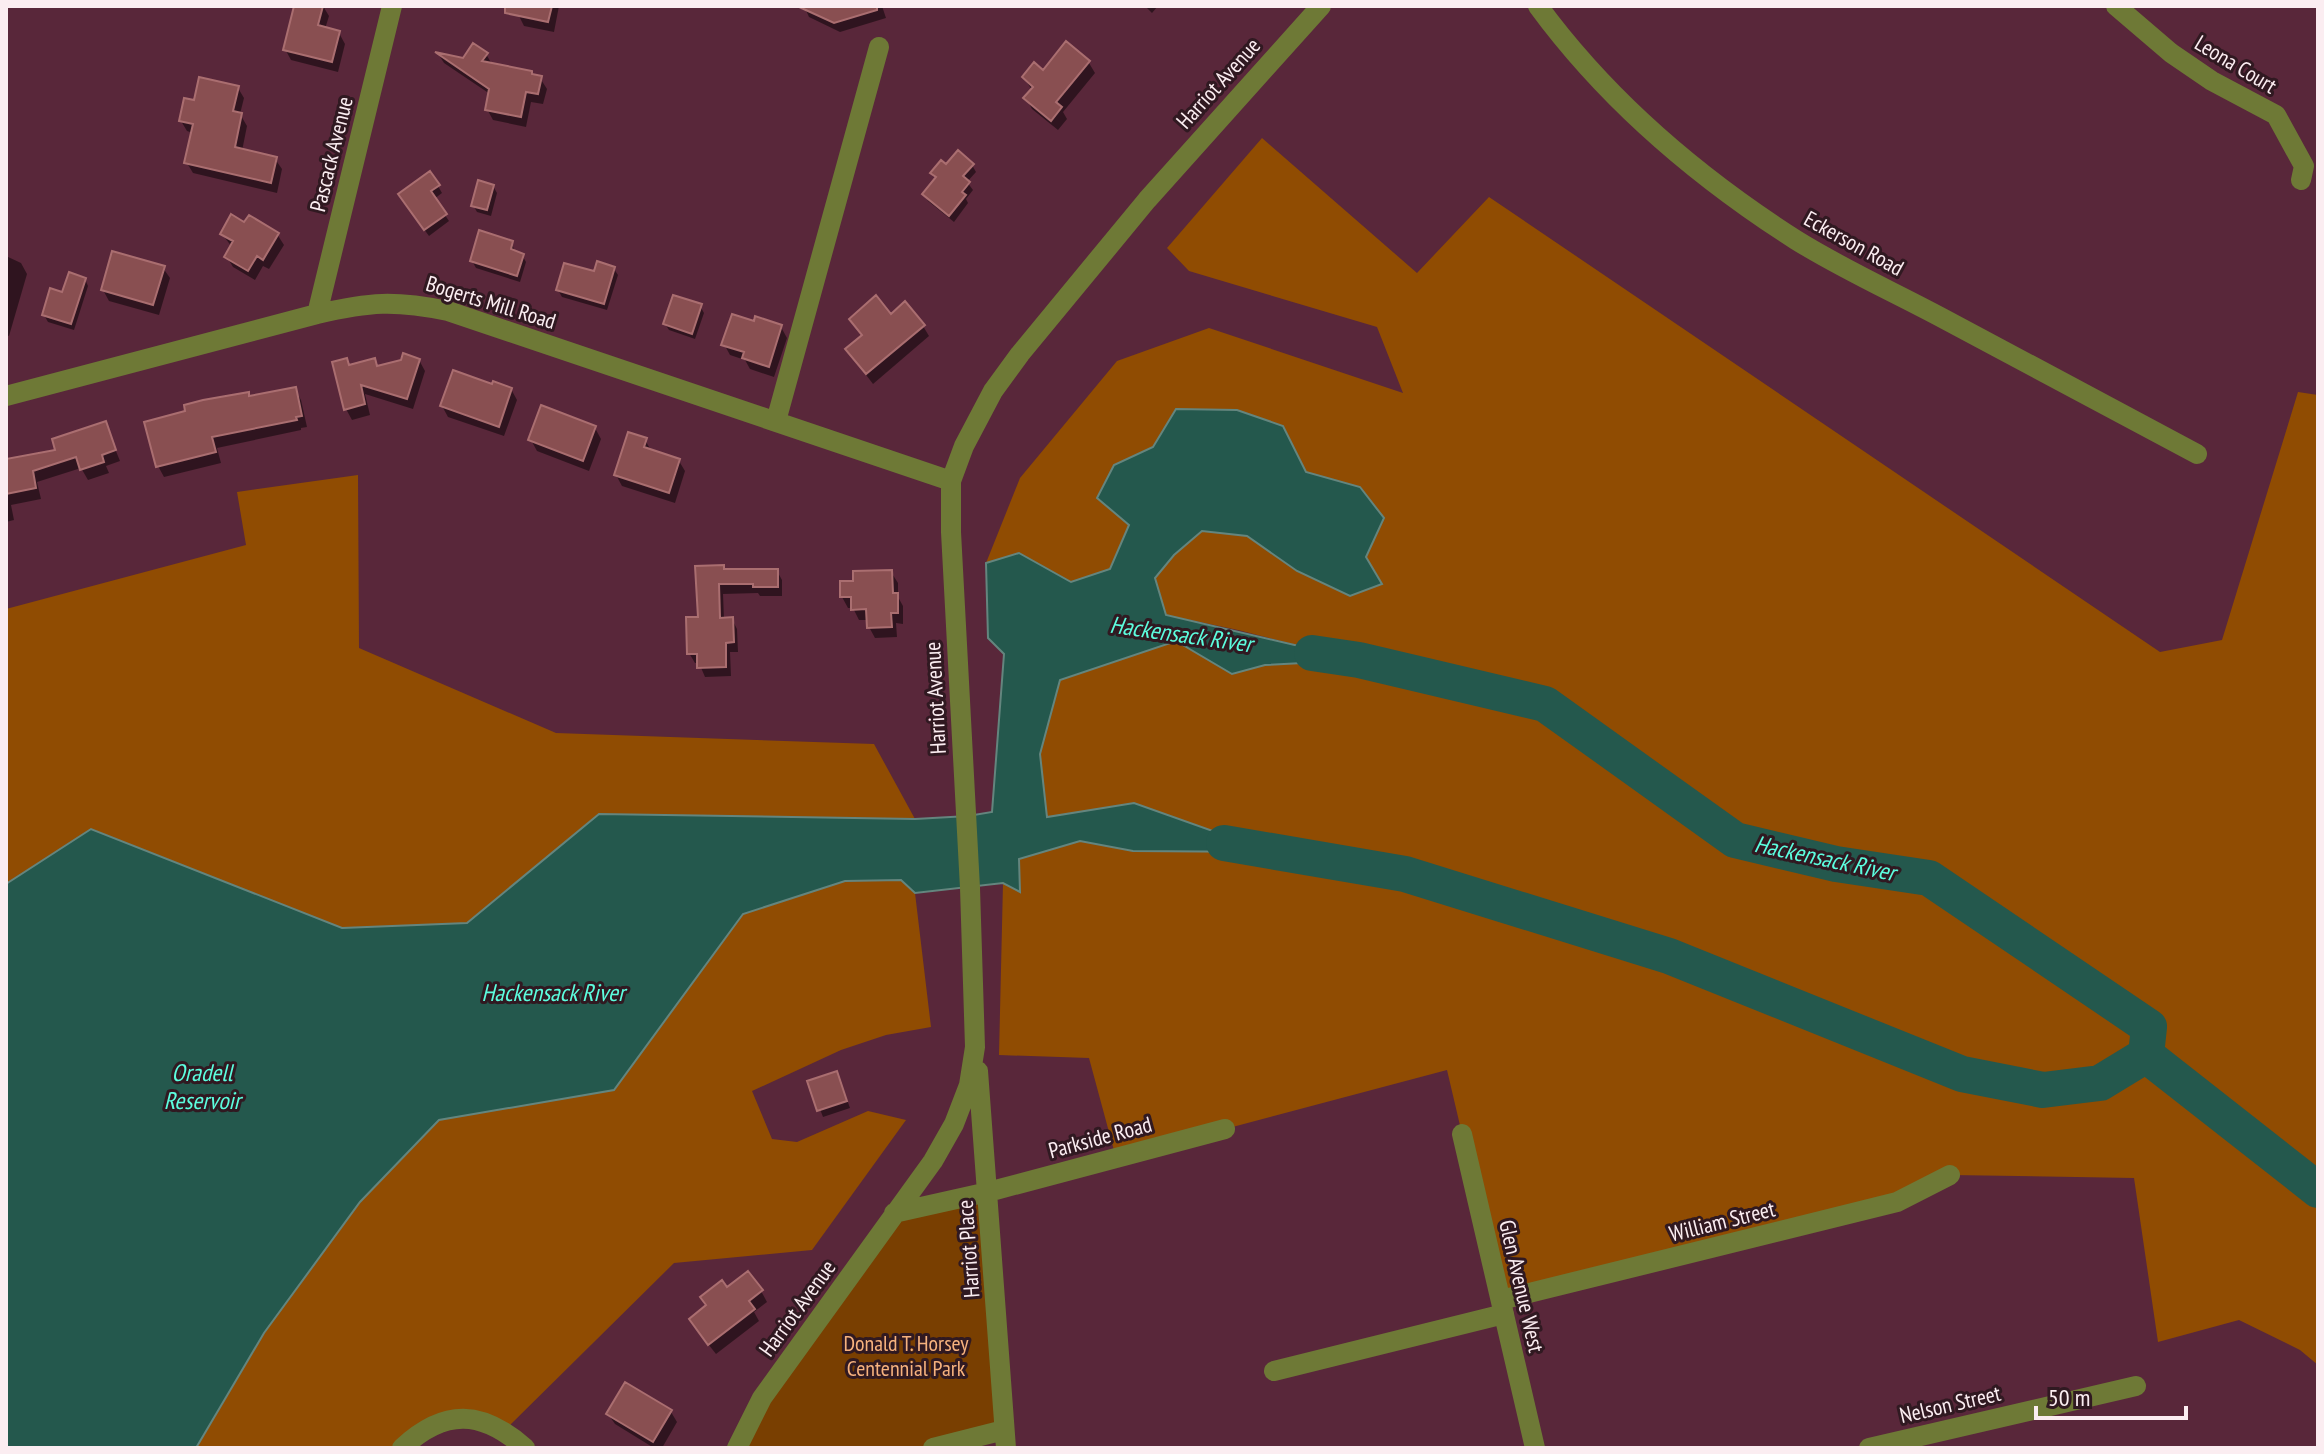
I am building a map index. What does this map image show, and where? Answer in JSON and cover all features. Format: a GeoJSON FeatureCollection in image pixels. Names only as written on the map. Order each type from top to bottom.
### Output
{"type":"FeatureCollection","features":[{"type":"Feature","properties":{"kind":"street","name":"Pascack Avenue"},"geometry":{"type":"LineString","coordinates":[[317,314],[392,6]]}},
{"type":"Feature","properties":{"kind":"street","name":"Harriot Avenue"},"geometry":{"type":"LineString","coordinates":[[737,1448],[762,1398],[933,1161],[954,1124],[969,1085],[975,1047],[970,888],[951,547],[951,481],[964,446],[990,397],[1020,354],[1147,200],[1321,6]]}},
{"type":"Feature","properties":{"kind":"street","name":"Eckerson Road"},"geometry":{"type":"LineString","coordinates":[[1538,6],[1591,69],[1638,118],[1688,163],[1742,204],[1857,275],[2197,454]]}},
{"type":"Feature","properties":{"kind":"street","name":"Leona Court"},"geometry":{"type":"LineString","coordinates":[[2116,6],[2171,53],[2212,81],[2276,115],[2304,166],[2301,180]]}},
{"type":"Feature","properties":{"kind":"street"},"geometry":{"type":"LineString","coordinates":[[776,421],[879,47]]}},
{"type":"Feature","properties":{"kind":"street","name":"Bogerts Mill Road"},"geometry":{"type":"LineString","coordinates":[[6,396],[317,314],[362,304],[406,302],[448,311],[951,481]]}},
{"type":"Feature","properties":{"kind":"street","name":"Harriot Place"},"geometry":{"type":"LineString","coordinates":[[975,1047],[1005,1439]]}},
{"type":"Feature","properties":{"kind":"street","name":"Parkside Road"},"geometry":{"type":"LineString","coordinates":[[894,1213],[988,1192],[1225,1129]]}},
{"type":"Feature","properties":{"kind":"street","name":"Glen Avenue West"},"geometry":{"type":"LineString","coordinates":[[1462,1134],[1535,1448]]}},
{"type":"Feature","properties":{"kind":"street","name":"William Street"},"geometry":{"type":"LineString","coordinates":[[1274,1371],[1897,1202],[1950,1175]]}},
{"type":"Feature","properties":{"kind":"street","name":"Nelson Street"},"geometry":{"type":"LineString","coordinates":[[1869,1448],[2136,1386]]}},
{"type":"Feature","properties":{"kind":"street"},"geometry":{"type":"LineString","coordinates":[[402,1448],[427,1427],[465,1419],[484,1420],[505,1430],[525,1448]]}},
{"type":"Feature","properties":{"kind":"street"},"geometry":{"type":"LineString","coordinates":[[933,1448],[1005,1439]]}},
{"type":"Feature","properties":{"kind":"green space","name":"Donald T. Horsey Centennial Park"},"geometry":{"type":"Polygon","coordinates":[[[988,1191],[1004,1430],[933,1448],[737,1448],[894,1213],[988,1191]]]}},
{"type":"Feature","properties":{"kind":"shaded area"},"geometry":{"type":"Polygon","coordinates":[[[1262,138],[1417,273],[1489,197],[2160,652],[2222,640],[2298,392],[2318,395],[2318,1365],[2300,1350],[2239,1320],[2158,1342],[2134,1178],[1950,1175],[1897,1202],[1501,1300],[1447,1070],[1116,1158],[1089,1058],[999,1055],[1003,883],[1019,859],[1080,841],[1133,851],[1269,851],[1134,803],[1047,818],[1040,754],[1060,679],[1176,641],[1232,674],[1265,665],[1355,660],[1166,615],[1155,578],[1174,555],[1202,530],[1247,536],[1297,571],[1366,558],[1360,487],[1306,472],[1283,426],[1153,447],[1114,465],[1097,498],[1129,525],[1111,569],[1071,582],[1019,553],[986,563],[1020,478],[1117,361],[1209,328],[1403,393],[1377,327],[1189,271],[1167,248],[1262,138]]]}},
{"type":"Feature","properties":{"kind":"shaded area"},"geometry":{"type":"Polygon","coordinates":[[[358,475],[359,648],[556,733],[874,744],[915,819],[599,814],[467,923],[342,928],[92,829],[6,884],[6,609],[246,545],[237,492],[358,475]]]}},
{"type":"Feature","properties":{"kind":"shaded area"},"geometry":{"type":"Polygon","coordinates":[[[901,880],[915,893],[931,1027],[886,1035],[841,1050],[752,1091],[772,1139],[797,1142],[868,1111],[906,1120],[812,1250],[674,1263],[505,1430],[465,1419],[402,1448],[196,1448],[264,1333],[360,1202],[440,1120],[614,1090],[743,914],[845,881],[901,880]]]}},
{"type":"Feature","properties":{"kind":"water","name":"Oradell Reservoir"},"geometry":{"type":"Polygon","coordinates":[[[1176,409],[1237,410],[1283,426],[1306,472],[1360,487],[1384,518],[1366,557],[1382,584],[1350,596],[1297,571],[1247,536],[1202,531],[1174,555],[1155,578],[1166,615],[1359,660],[1265,665],[1232,674],[1176,641],[1060,680],[1040,754],[1047,817],[1134,803],[1272,852],[1133,851],[1080,841],[1019,859],[1020,892],[1003,883],[915,893],[901,880],[845,881],[743,914],[614,1090],[439,1120],[360,1202],[264,1333],[196,1448],[6,1448],[6,884],[91,829],[342,928],[467,923],[599,814],[915,819],[992,812],[1004,654],[988,638],[986,563],[1019,553],[1071,582],[1110,569],[1129,525],[1097,498],[1114,465],[1153,447],[1176,409]]]}},
{"type":"Feature","properties":{"kind":"building"},"geometry":{"type":"Polygon","coordinates":[[[294,6],[323,6],[318,25],[340,31],[332,62],[283,50],[294,6]]]}},
{"type":"Feature","properties":{"kind":"building"},"geometry":{"type":"Polygon","coordinates":[[[505,6],[552,6],[548,22],[505,13],[505,6]]]}},
{"type":"Feature","properties":{"kind":"building"},"geometry":{"type":"Polygon","coordinates":[[[797,6],[877,6],[877,10],[834,23],[797,6]]]}},
{"type":"Feature","properties":{"kind":"building"},"geometry":{"type":"Polygon","coordinates":[[[1066,41],[1090,61],[1056,102],[1062,107],[1051,121],[1023,98],[1033,87],[1022,77],[1034,62],[1043,70],[1066,41]]]}},
{"type":"Feature","properties":{"kind":"building"},"geometry":{"type":"Polygon","coordinates":[[[473,43],[488,53],[482,61],[532,71],[532,74],[542,76],[538,94],[526,92],[521,117],[485,110],[489,89],[435,52],[463,58],[473,43]]]}},
{"type":"Feature","properties":{"kind":"building"},"geometry":{"type":"Polygon","coordinates":[[[199,77],[239,86],[233,111],[242,113],[235,147],[277,157],[271,183],[184,163],[193,124],[179,121],[184,98],[194,100],[199,77]]]}},
{"type":"Feature","properties":{"kind":"building"},"geometry":{"type":"Polygon","coordinates":[[[958,150],[974,164],[963,176],[970,182],[962,192],[966,195],[949,216],[922,194],[936,177],[930,173],[941,160],[946,164],[958,150]]]}},
{"type":"Feature","properties":{"kind":"building"},"geometry":{"type":"Polygon","coordinates":[[[430,171],[440,185],[431,191],[447,214],[424,230],[398,194],[430,171]]]}},
{"type":"Feature","properties":{"kind":"building"},"geometry":{"type":"Polygon","coordinates":[[[478,180],[494,185],[487,210],[471,206],[478,180]]]}},
{"type":"Feature","properties":{"kind":"building"},"geometry":{"type":"Polygon","coordinates":[[[231,214],[244,222],[249,215],[279,233],[263,260],[257,256],[248,271],[224,257],[233,241],[220,234],[231,214]]]}},
{"type":"Feature","properties":{"kind":"building"},"geometry":{"type":"Polygon","coordinates":[[[479,230],[513,241],[511,249],[524,254],[517,276],[470,261],[479,230]]]}},
{"type":"Feature","properties":{"kind":"building"},"geometry":{"type":"Polygon","coordinates":[[[112,251],[165,266],[153,305],[101,290],[112,251]]]}},
{"type":"Feature","properties":{"kind":"building"},"geometry":{"type":"Polygon","coordinates":[[[597,261],[615,267],[604,304],[556,290],[564,263],[594,271],[597,261]]]}},
{"type":"Feature","properties":{"kind":"building"},"geometry":{"type":"Polygon","coordinates":[[[69,272],[86,278],[71,324],[42,315],[50,288],[62,292],[69,272]]]}},
{"type":"Feature","properties":{"kind":"building"},"geometry":{"type":"Polygon","coordinates":[[[673,295],[702,304],[692,334],[663,324],[673,295]]]}},
{"type":"Feature","properties":{"kind":"building"},"geometry":{"type":"Polygon","coordinates":[[[876,295],[891,314],[905,301],[925,325],[866,374],[845,349],[862,335],[849,319],[876,295]]]}},
{"type":"Feature","properties":{"kind":"building"},"geometry":{"type":"Polygon","coordinates":[[[732,314],[754,321],[755,316],[782,325],[769,367],[742,358],[744,352],[721,345],[732,314]]]}},
{"type":"Feature","properties":{"kind":"building"},"geometry":{"type":"Polygon","coordinates":[[[403,353],[420,359],[407,399],[361,385],[365,404],[344,410],[332,362],[347,358],[349,365],[375,358],[377,366],[401,360],[403,353]]]}},
{"type":"Feature","properties":{"kind":"building"},"geometry":{"type":"Polygon","coordinates":[[[453,370],[512,388],[499,427],[440,406],[453,370]]]}},
{"type":"Feature","properties":{"kind":"building"},"geometry":{"type":"Polygon","coordinates":[[[296,387],[302,416],[296,417],[297,420],[212,437],[216,452],[156,467],[144,422],[185,411],[184,405],[203,400],[249,392],[249,396],[296,387]]]}},
{"type":"Feature","properties":{"kind":"building"},"geometry":{"type":"Polygon","coordinates":[[[541,405],[596,426],[583,461],[528,440],[541,405]]]}},
{"type":"Feature","properties":{"kind":"building"},"geometry":{"type":"Polygon","coordinates":[[[106,421],[116,450],[102,455],[104,462],[80,470],[76,457],[33,471],[36,488],[6,494],[6,459],[55,450],[52,439],[106,421]]]}},
{"type":"Feature","properties":{"kind":"building"},"geometry":{"type":"Polygon","coordinates":[[[628,432],[647,438],[644,447],[680,459],[669,493],[614,475],[628,432]]]}},
{"type":"Feature","properties":{"kind":"building"},"geometry":{"type":"Polygon","coordinates":[[[724,565],[724,569],[778,569],[778,587],[719,584],[720,618],[733,617],[734,642],[726,643],[726,667],[697,668],[697,654],[687,654],[686,617],[698,617],[695,566],[724,565]]]}},
{"type":"Feature","properties":{"kind":"building"},"geometry":{"type":"Polygon","coordinates":[[[892,570],[893,593],[898,593],[898,613],[891,613],[892,627],[867,628],[866,609],[851,610],[851,597],[840,597],[840,581],[853,581],[853,571],[892,570]]]}},
{"type":"Feature","properties":{"kind":"building"},"geometry":{"type":"Polygon","coordinates":[[[837,1071],[847,1101],[817,1111],[807,1081],[837,1071]]]}},
{"type":"Feature","properties":{"kind":"building"},"geometry":{"type":"Polygon","coordinates":[[[748,1271],[763,1290],[749,1301],[755,1309],[708,1345],[689,1319],[706,1305],[700,1297],[722,1280],[727,1287],[748,1271]]]}},
{"type":"Feature","properties":{"kind":"building"},"geometry":{"type":"Polygon","coordinates":[[[625,1382],[672,1410],[653,1442],[606,1414],[625,1382]]]}},
{"type":"Feature","properties":{"kind":"waterway","name":"Hackensack River"},"geometry":{"type":"LineString","coordinates":[[1312,653],[1359,660],[1545,704],[1735,840],[1836,864],[1929,878],[2149,1027],[2146,1055],[2318,1190]]}},
{"type":"Feature","properties":{"kind":"waterway"},"geometry":{"type":"LineString","coordinates":[[1224,843],[1405,874],[1669,956],[1962,1074],[2043,1090],[2100,1083],[2146,1055]]}}]}
